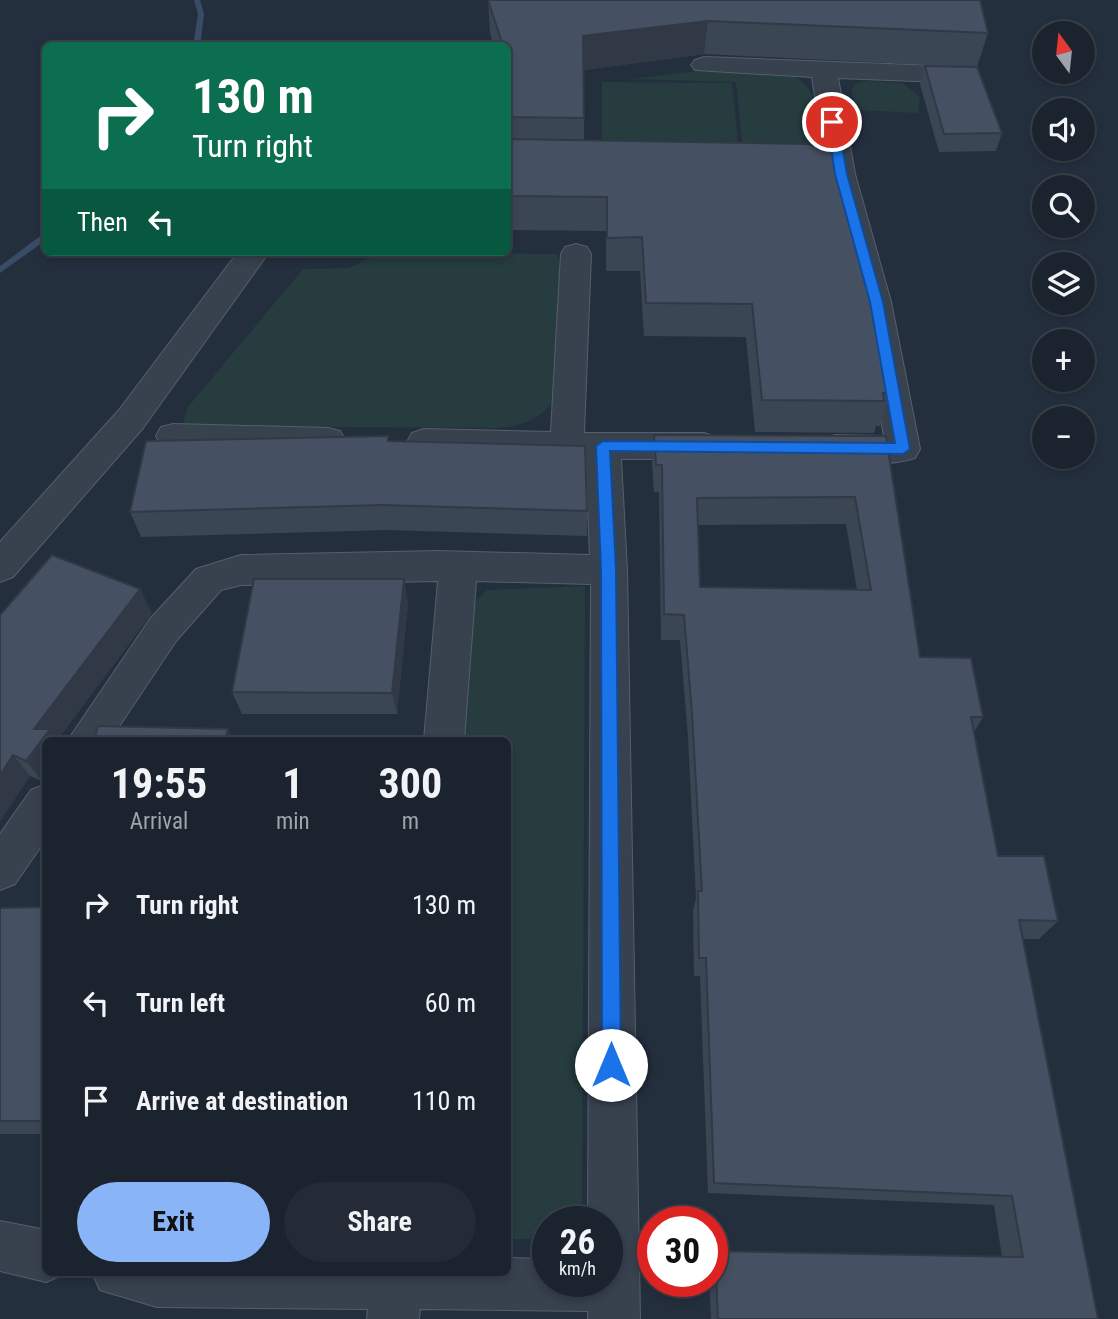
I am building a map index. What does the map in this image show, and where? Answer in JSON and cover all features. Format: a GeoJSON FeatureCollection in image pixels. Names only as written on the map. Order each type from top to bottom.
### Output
{"type":"FeatureCollection","features":[{"type":"Feature","properties":{"kind":"street"},"geometry":{"type":"LineString","coordinates":[[704,65],[967,75]]}},
{"type":"Feature","properties":{"kind":"street"},"geometry":{"type":"LineString","coordinates":[[807,447],[903,449],[876,302],[841,174],[824,70]]}},
{"type":"Feature","properties":{"kind":"street"},"geometry":{"type":"LineString","coordinates":[[759,165],[801,166],[841,174]]}},
{"type":"Feature","properties":{"kind":"street"},"geometry":{"type":"LineString","coordinates":[[567,445],[576,254]]}},
{"type":"Feature","properties":{"kind":"street"},"geometry":{"type":"LineString","coordinates":[[0,567],[131,419],[251,256]]}},
{"type":"Feature","properties":{"kind":"street"},"geometry":{"type":"LineString","coordinates":[[173,436],[603,446],[738,446]]}},
{"type":"Feature","properties":{"kind":"street"},"geometry":{"type":"LineString","coordinates":[[135,1276],[157,1281],[613,1302],[609,570],[603,446]]}},
{"type":"Feature","properties":{"kind":"street"},"geometry":{"type":"LineString","coordinates":[[90,737],[163,630],[209,579],[241,570],[459,567],[609,570]]}},
{"type":"Feature","properties":{"kind":"street"},"geometry":{"type":"LineString","coordinates":[[444,737],[459,567]]}},
{"type":"Feature","properties":{"kind":"street"},"geometry":{"type":"LineString","coordinates":[[0,870],[42,809]]}},
{"type":"Feature","properties":{"kind":"street"},"geometry":{"type":"LineString","coordinates":[[0,1246],[42,1255]]}},
{"type":"Feature","properties":{"kind":"green space"},"geometry":{"type":"Polygon","coordinates":[[[698,71],[795,77],[803,82],[813,98],[818,119],[814,148],[743,151],[736,82],[629,79],[698,71]]]}},
{"type":"Feature","properties":{"kind":"green space"},"geometry":{"type":"Polygon","coordinates":[[[602,82],[732,83],[739,154],[602,152],[602,82]]]}},
{"type":"Feature","properties":{"kind":"green space"},"geometry":{"type":"Polygon","coordinates":[[[856,83],[903,83],[920,97],[918,113],[857,110],[851,90],[856,83]]]}},
{"type":"Feature","properties":{"kind":"green space"},"geometry":{"type":"Polygon","coordinates":[[[557,254],[561,269],[554,401],[529,421],[498,428],[183,426],[187,408],[303,269],[349,268],[374,256],[557,254]]]}},
{"type":"Feature","properties":{"kind":"green space"},"geometry":{"type":"Polygon","coordinates":[[[585,586],[582,1206],[532,1206],[532,1239],[511,1239],[511,737],[460,737],[467,609],[487,590],[585,586]]]}},
{"type":"Feature","properties":{"kind":"building"},"geometry":{"type":"Polygon","coordinates":[[[488,0],[980,0],[988,33],[708,21],[583,36],[584,118],[511,117],[511,42],[502,42],[488,0]]]}},
{"type":"Feature","properties":{"kind":"building"},"geometry":{"type":"Polygon","coordinates":[[[925,66],[977,67],[1002,133],[944,134],[925,66]]]}},
{"type":"Feature","properties":{"kind":"building"},"geometry":{"type":"Polygon","coordinates":[[[511,139],[807,144],[834,148],[848,222],[854,222],[867,269],[890,393],[883,393],[884,401],[762,400],[752,304],[646,303],[642,237],[607,238],[607,197],[511,196],[511,139]]]}},
{"type":"Feature","properties":{"kind":"building"},"geometry":{"type":"Polygon","coordinates":[[[654,435],[886,436],[920,657],[971,658],[983,717],[971,717],[998,856],[1044,856],[1058,921],[1019,920],[1098,1319],[718,1319],[717,1297],[728,1297],[728,1251],[1023,1257],[1012,1196],[714,1183],[706,958],[699,958],[698,891],[702,891],[692,713],[684,615],[664,614],[662,465],[656,465],[654,435]],[[855,497],[697,498],[700,587],[871,590],[855,497]]]}},
{"type":"Feature","properties":{"kind":"building"},"geometry":{"type":"Polygon","coordinates":[[[388,436],[388,441],[585,446],[587,511],[382,505],[130,512],[146,441],[388,436]]]}},
{"type":"Feature","properties":{"kind":"building"},"geometry":{"type":"Polygon","coordinates":[[[52,555],[140,589],[34,729],[50,729],[26,761],[13,755],[0,775],[0,615],[52,555]]]}},
{"type":"Feature","properties":{"kind":"building"},"geometry":{"type":"Polygon","coordinates":[[[254,579],[404,579],[392,693],[232,692],[254,579]]]}},
{"type":"Feature","properties":{"kind":"building"},"geometry":{"type":"Polygon","coordinates":[[[98,726],[228,729],[226,737],[95,737],[98,726]]]}},
{"type":"Feature","properties":{"kind":"building"},"geometry":{"type":"Polygon","coordinates":[[[42,907],[42,1121],[0,1121],[0,908],[42,907]]]}},
{"type":"Feature","properties":{"kind":"waterway"},"geometry":{"type":"LineString","coordinates":[[197,0],[201,14],[197,42]]}},
{"type":"Feature","properties":{"kind":"waterway"},"geometry":{"type":"LineString","coordinates":[[0,270],[42,239]]}},
{"type":"Feature","properties":{"kind":"route"},"geometry":{"type":"LineString","coordinates":[[611,1065],[609,570],[603,446],[903,449],[876,302],[841,174],[832,122]]}}]}
